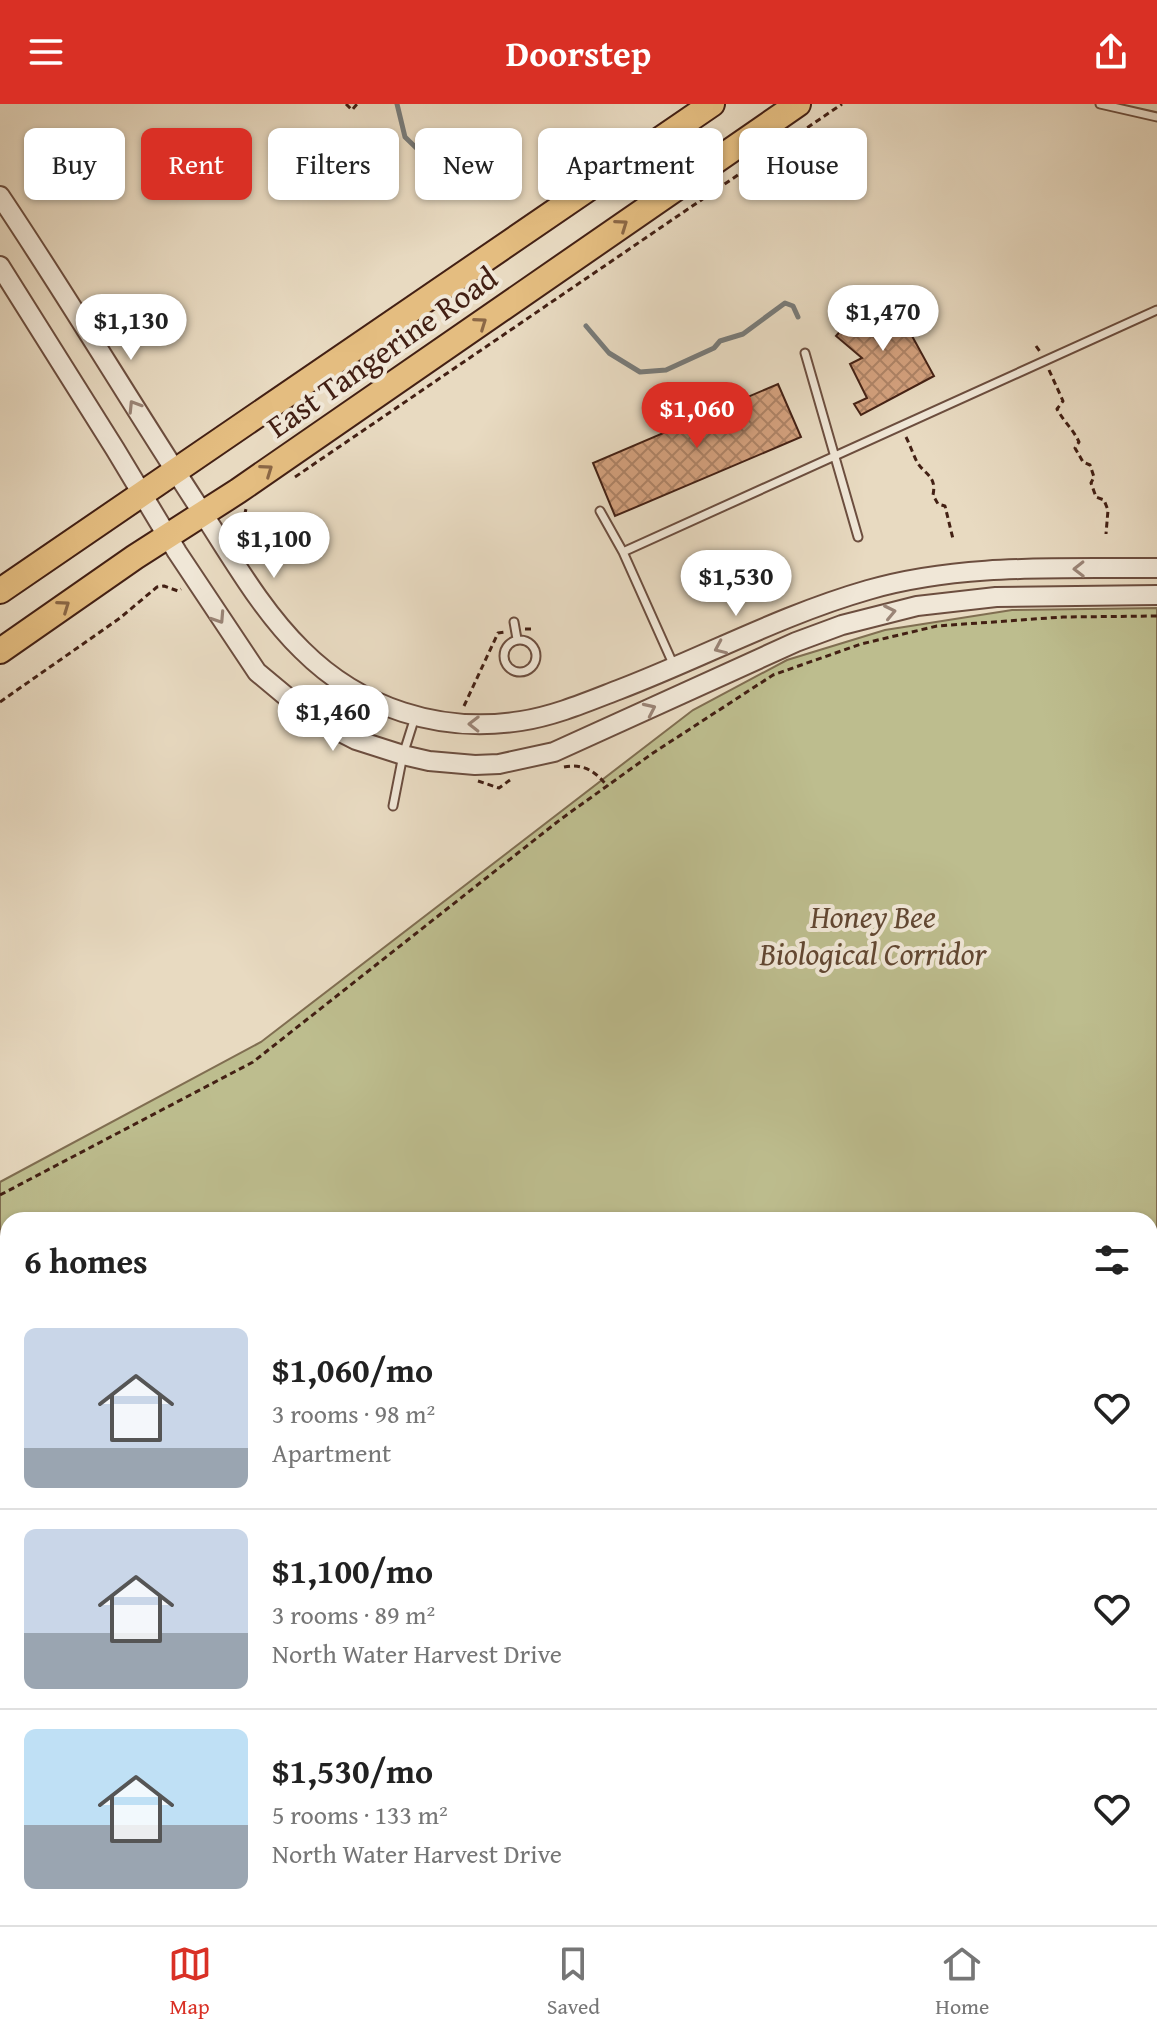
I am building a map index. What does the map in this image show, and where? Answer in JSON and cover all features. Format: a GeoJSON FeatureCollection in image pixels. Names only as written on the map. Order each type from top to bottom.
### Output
{"type":"FeatureCollection","features":[{"type":"Feature","properties":{"kind":"main road","name":"East Tangerine Road"},"geometry":{"type":"LineString","coordinates":[[0,591],[712,104]]}},
{"type":"Feature","properties":{"kind":"main road","name":"East Tangerine Road"},"geometry":{"type":"LineString","coordinates":[[0,651],[798,104]]}},
{"type":"Feature","properties":{"kind":"street"},"geometry":{"type":"LineString","coordinates":[[0,196],[202,513],[280,626],[320,668],[363,696],[415,717],[456,724],[495,724],[534,719],[675,668],[801,612],[871,589],[919,579],[986,571],[1157,568]]}},
{"type":"Feature","properties":{"kind":"street"},"geometry":{"type":"LineString","coordinates":[[0,266],[193,578],[249,662],[292,703],[333,730],[403,755],[475,765],[499,764],[554,752],[796,642],[877,614],[930,604],[996,597],[1157,595]]}},
{"type":"Feature","properties":{"kind":"lane"},"geometry":{"type":"LineString","coordinates":[[1100,104],[1157,117]]}},
{"type":"Feature","properties":{"kind":"lane"},"geometry":{"type":"LineString","coordinates":[[623,552],[1157,310]]}},
{"type":"Feature","properties":{"kind":"lane"},"geometry":{"type":"LineString","coordinates":[[805,353],[858,537]]}},
{"type":"Feature","properties":{"kind":"lane"},"geometry":{"type":"LineString","coordinates":[[600,511],[623,552],[675,668]]}},
{"type":"Feature","properties":{"kind":"lane"},"geometry":{"type":"LineString","coordinates":[[516,631],[531,644],[536,657],[534,664],[522,672],[514,672],[504,662],[505,648],[516,631]]}},
{"type":"Feature","properties":{"kind":"lane"},"geometry":{"type":"LineString","coordinates":[[393,806],[403,755],[415,717]]}},
{"type":"Feature","properties":{"kind":"path"},"geometry":{"type":"LineString","coordinates":[[346,104],[352,110],[357,104]]}},
{"type":"Feature","properties":{"kind":"path"},"geometry":{"type":"LineString","coordinates":[[289,480],[842,104]]}},
{"type":"Feature","properties":{"kind":"path"},"geometry":{"type":"LineString","coordinates":[[1036,346],[1063,401],[1057,409],[1066,424],[1073,428],[1079,442],[1075,448],[1083,462],[1090,465],[1096,497],[1104,500],[1108,510],[1106,534]]}},
{"type":"Feature","properties":{"kind":"path"},"geometry":{"type":"LineString","coordinates":[[901,425],[919,466],[930,472],[935,485],[933,495],[938,504],[945,506],[953,539]]}},
{"type":"Feature","properties":{"kind":"path"},"geometry":{"type":"LineString","coordinates":[[227,551],[248,533],[244,517],[248,506]]}},
{"type":"Feature","properties":{"kind":"path"},"geometry":{"type":"LineString","coordinates":[[0,702],[120,618],[157,587],[178,591],[193,578]]}},
{"type":"Feature","properties":{"kind":"path"},"geometry":{"type":"LineString","coordinates":[[0,1195],[253,1062],[549,828],[665,745],[773,675],[861,644],[937,626],[1036,618],[1157,616]]}},
{"type":"Feature","properties":{"kind":"path"},"geometry":{"type":"LineString","coordinates":[[456,724],[498,633],[534,629]]}},
{"type":"Feature","properties":{"kind":"green space","name":"Honey Bee Biological Corridor"},"geometry":{"type":"Polygon","coordinates":[[[1157,608],[1157,1212],[0,1212],[0,1182],[261,1042],[693,710],[787,660],[885,630],[1012,610],[1157,608]]]}},
{"type":"Feature","properties":{"kind":"building"},"geometry":{"type":"Polygon","coordinates":[[[889,294],[934,376],[861,415],[854,404],[867,398],[850,364],[862,358],[836,336],[863,305],[889,294]]]}},
{"type":"Feature","properties":{"kind":"building"},"geometry":{"type":"Polygon","coordinates":[[[778,384],[801,437],[615,516],[593,463],[778,384]]]}},
{"type":"Feature","properties":{"kind":"waterway"},"geometry":{"type":"LineString","coordinates":[[397,104],[405,137],[415,147]]}},
{"type":"Feature","properties":{"kind":"waterway"},"geometry":{"type":"LineString","coordinates":[[586,326],[609,353],[640,372],[666,370],[714,348],[720,341],[743,334],[785,303],[793,306],[798,317]]}}]}
